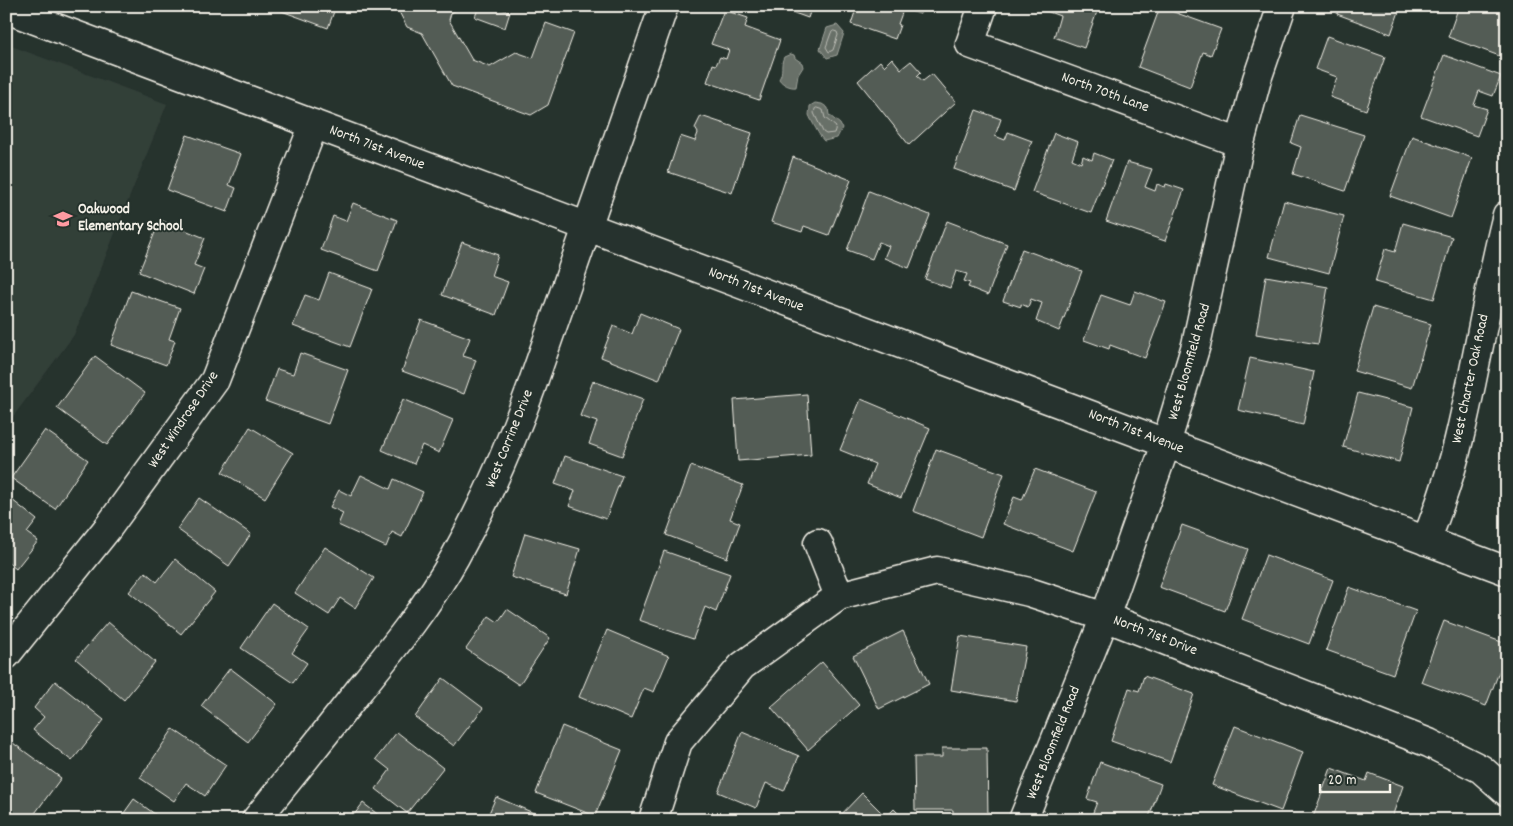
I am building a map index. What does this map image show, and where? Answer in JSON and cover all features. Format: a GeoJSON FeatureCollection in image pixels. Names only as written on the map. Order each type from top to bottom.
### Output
{"type":"FeatureCollection","features":[{"type":"Feature","properties":{"kind":"street","name":"West Corrine Drive"},"geometry":{"type":"LineString","coordinates":[[256,820],[392,649],[428,599],[454,558],[485,500],[515,432],[664,6]]}},
{"type":"Feature","properties":{"kind":"street","name":"North 70th Lane"},"geometry":{"type":"LineString","coordinates":[[983,6],[970,44],[1240,143]]}},
{"type":"Feature","properties":{"kind":"street","name":"West Bloomfield Road"},"geometry":{"type":"LineString","coordinates":[[1023,820],[1105,617],[1166,444],[1196,345],[1240,143],[1257,79],[1282,6]]}},
{"type":"Feature","properties":{"kind":"street","name":"North 71st Avenue"},"geometry":{"type":"LineString","coordinates":[[6,9],[1507,571]]}},
{"type":"Feature","properties":{"kind":"street","name":"West Windrose Drive"},"geometry":{"type":"LineString","coordinates":[[6,655],[107,529],[215,380],[314,124]]}},
{"type":"Feature","properties":{"kind":"street","name":"West Charter Oak Road"},"geometry":{"type":"LineString","coordinates":[[1426,541],[1445,490],[1459,440],[1490,287],[1507,215]]}},
{"type":"Feature","properties":{"kind":"street"},"geometry":{"type":"LineString","coordinates":[[653,820],[678,742],[742,666],[839,596],[818,543]]}},
{"type":"Feature","properties":{"kind":"street","name":"North 71st Drive"},"geometry":{"type":"LineString","coordinates":[[839,596],[937,571],[1029,592],[1105,617],[1430,743],[1481,769],[1507,792]]}},
{"type":"Feature","properties":{"kind":"shaded area","name":"Oakwood Elementary School"},"geometry":{"type":"Polygon","coordinates":[[[6,44],[167,104],[74,335],[6,426],[6,44]]]}},
{"type":"Feature","properties":{"kind":"water"},"geometry":{"type":"Polygon","coordinates":[[[837,25],[844,33],[837,55],[827,58],[820,49],[827,28],[837,25]]]}},
{"type":"Feature","properties":{"kind":"water"},"geometry":{"type":"Polygon","coordinates":[[[791,54],[802,63],[803,67],[798,75],[796,87],[786,85],[779,79],[784,57],[791,54]]]}},
{"type":"Feature","properties":{"kind":"water"},"geometry":{"type":"Polygon","coordinates":[[[815,103],[822,104],[828,108],[829,115],[840,124],[842,128],[837,138],[824,141],[820,136],[809,115],[810,106],[815,103]]]}},
{"type":"Feature","properties":{"kind":"building"},"geometry":{"type":"Polygon","coordinates":[[[268,6],[336,6],[328,28],[268,6]]]}},
{"type":"Feature","properties":{"kind":"building"},"geometry":{"type":"Polygon","coordinates":[[[396,6],[463,6],[451,13],[449,20],[472,60],[490,67],[516,52],[533,58],[546,23],[574,33],[548,105],[531,115],[452,86],[422,33],[407,27],[396,6]]]}},
{"type":"Feature","properties":{"kind":"building"},"geometry":{"type":"Polygon","coordinates":[[[479,6],[494,6],[510,12],[505,28],[475,17],[479,6]]]}},
{"type":"Feature","properties":{"kind":"building"},"geometry":{"type":"Polygon","coordinates":[[[775,6],[812,6],[808,18],[775,6]]]}},
{"type":"Feature","properties":{"kind":"building"},"geometry":{"type":"Polygon","coordinates":[[[857,6],[923,6],[920,14],[900,8],[899,12],[902,13],[895,39],[851,24],[857,6]]]}},
{"type":"Feature","properties":{"kind":"building"},"geometry":{"type":"Polygon","coordinates":[[[1038,6],[1099,6],[1084,48],[1054,37],[1060,16],[1038,8],[1038,6]]]}},
{"type":"Feature","properties":{"kind":"building"},"geometry":{"type":"Polygon","coordinates":[[[1340,6],[1401,6],[1391,34],[1337,14],[1340,6]]]}},
{"type":"Feature","properties":{"kind":"building"},"geometry":{"type":"Polygon","coordinates":[[[1459,6],[1507,6],[1507,54],[1505,58],[1448,37],[1459,6]]]}},
{"type":"Feature","properties":{"kind":"building"},"geometry":{"type":"Polygon","coordinates":[[[1160,7],[1221,29],[1211,55],[1203,52],[1190,87],[1138,67],[1160,7]]]}},
{"type":"Feature","properties":{"kind":"building"},"geometry":{"type":"Polygon","coordinates":[[[724,10],[748,18],[745,27],[780,40],[759,100],[707,82],[713,64],[716,65],[720,57],[726,59],[729,50],[711,44],[724,10]]]}},
{"type":"Feature","properties":{"kind":"building"},"geometry":{"type":"Polygon","coordinates":[[[1327,36],[1385,57],[1366,110],[1330,97],[1337,77],[1315,69],[1327,36]]]}},
{"type":"Feature","properties":{"kind":"building"},"geometry":{"type":"Polygon","coordinates":[[[1444,55],[1501,76],[1493,96],[1479,91],[1474,105],[1487,109],[1477,136],[1421,116],[1444,55]]]}},
{"type":"Feature","properties":{"kind":"building"},"geometry":{"type":"Polygon","coordinates":[[[892,58],[901,69],[911,61],[921,72],[917,76],[923,81],[932,74],[956,102],[909,145],[858,81],[880,61],[884,66],[892,58]]]}},
{"type":"Feature","properties":{"kind":"building"},"geometry":{"type":"Polygon","coordinates":[[[976,110],[1001,119],[995,136],[1005,140],[1008,132],[1032,141],[1014,191],[954,169],[976,110]]]}},
{"type":"Feature","properties":{"kind":"building"},"geometry":{"type":"Polygon","coordinates":[[[1300,115],[1364,135],[1345,191],[1293,174],[1301,147],[1291,143],[1300,115]]]}},
{"type":"Feature","properties":{"kind":"building"},"geometry":{"type":"Polygon","coordinates":[[[701,116],[752,133],[732,193],[668,172],[680,136],[695,141],[698,133],[695,128],[701,116]]]}},
{"type":"Feature","properties":{"kind":"building"},"geometry":{"type":"Polygon","coordinates":[[[1054,133],[1078,142],[1072,159],[1081,163],[1083,156],[1092,160],[1094,153],[1112,160],[1091,213],[1032,192],[1054,133]]]}},
{"type":"Feature","properties":{"kind":"building"},"geometry":{"type":"Polygon","coordinates":[[[187,135],[241,154],[229,185],[236,188],[227,212],[167,190],[187,135]]]}},
{"type":"Feature","properties":{"kind":"building"},"geometry":{"type":"Polygon","coordinates":[[[1412,136],[1472,158],[1451,218],[1390,196],[1412,136]]]}},
{"type":"Feature","properties":{"kind":"building"},"geometry":{"type":"Polygon","coordinates":[[[793,157],[851,180],[829,235],[804,226],[802,232],[771,222],[793,157]]]}},
{"type":"Feature","properties":{"kind":"building"},"geometry":{"type":"Polygon","coordinates":[[[1127,162],[1152,169],[1145,187],[1155,191],[1157,184],[1165,187],[1166,184],[1184,190],[1165,241],[1106,221],[1127,162]]]}},
{"type":"Feature","properties":{"kind":"building"},"geometry":{"type":"Polygon","coordinates":[[[869,191],[930,215],[909,268],[884,258],[889,246],[879,242],[872,259],[847,250],[869,191]]]}},
{"type":"Feature","properties":{"kind":"building"},"geometry":{"type":"Polygon","coordinates":[[[1284,201],[1344,216],[1329,273],[1269,257],[1284,201]]]}},
{"type":"Feature","properties":{"kind":"building"},"geometry":{"type":"Polygon","coordinates":[[[353,203],[397,220],[378,271],[321,250],[333,216],[346,221],[353,203]]]}},
{"type":"Feature","properties":{"kind":"building"},"geometry":{"type":"Polygon","coordinates":[[[160,220],[205,238],[194,265],[204,269],[194,294],[139,272],[160,220]]]}},
{"type":"Feature","properties":{"kind":"building"},"geometry":{"type":"Polygon","coordinates":[[[947,221],[1007,244],[988,295],[968,287],[970,283],[964,281],[967,274],[956,271],[950,288],[925,279],[947,221]]]}},
{"type":"Feature","properties":{"kind":"building"},"geometry":{"type":"Polygon","coordinates":[[[1403,223],[1452,237],[1434,299],[1375,282],[1385,249],[1395,252],[1403,223]]]}},
{"type":"Feature","properties":{"kind":"building"},"geometry":{"type":"Polygon","coordinates":[[[462,242],[498,255],[491,276],[508,282],[496,315],[442,295],[462,242]]]}},
{"type":"Feature","properties":{"kind":"building"},"geometry":{"type":"Polygon","coordinates":[[[1022,249],[1082,271],[1059,331],[1036,321],[1042,303],[1031,299],[1028,307],[1021,304],[1021,307],[1003,301],[1022,249]]]}},
{"type":"Feature","properties":{"kind":"building"},"geometry":{"type":"Polygon","coordinates":[[[329,273],[372,289],[350,347],[293,326],[305,295],[319,300],[329,273]]]}},
{"type":"Feature","properties":{"kind":"building"},"geometry":{"type":"Polygon","coordinates":[[[1266,276],[1328,287],[1318,344],[1256,334],[1266,276]]]}},
{"type":"Feature","properties":{"kind":"building"},"geometry":{"type":"Polygon","coordinates":[[[131,291],[180,308],[169,339],[175,341],[166,365],[111,345],[131,291]]]}},
{"type":"Feature","properties":{"kind":"building"},"geometry":{"type":"Polygon","coordinates":[[[1135,291],[1166,302],[1145,358],[1110,345],[1109,349],[1084,340],[1101,295],[1130,305],[1135,291]]]}},
{"type":"Feature","properties":{"kind":"building"},"geometry":{"type":"Polygon","coordinates":[[[1373,307],[1431,324],[1412,388],[1354,371],[1373,307]]]}},
{"type":"Feature","properties":{"kind":"building"},"geometry":{"type":"Polygon","coordinates":[[[640,313],[679,329],[659,380],[601,357],[613,326],[632,334],[640,313]]]}},
{"type":"Feature","properties":{"kind":"building"},"geometry":{"type":"Polygon","coordinates":[[[421,320],[470,338],[463,356],[476,360],[464,394],[402,371],[421,320]]]}},
{"type":"Feature","properties":{"kind":"building"},"geometry":{"type":"Polygon","coordinates":[[[300,353],[348,370],[328,424],[265,401],[277,369],[293,374],[300,353]]]}},
{"type":"Feature","properties":{"kind":"building"},"geometry":{"type":"Polygon","coordinates":[[[95,356],[145,393],[107,445],[57,408],[95,356]]]}},
{"type":"Feature","properties":{"kind":"building"},"geometry":{"type":"Polygon","coordinates":[[[1250,358],[1314,372],[1303,425],[1238,410],[1250,358]]]}},
{"type":"Feature","properties":{"kind":"building"},"geometry":{"type":"Polygon","coordinates":[[[593,381],[643,399],[622,456],[589,444],[597,422],[580,416],[593,381]]]}},
{"type":"Feature","properties":{"kind":"building"},"geometry":{"type":"Polygon","coordinates":[[[1358,393],[1413,407],[1399,462],[1343,447],[1358,393]]]}},
{"type":"Feature","properties":{"kind":"building"},"geometry":{"type":"Polygon","coordinates":[[[807,394],[811,455],[738,461],[734,400],[807,394]]]}},
{"type":"Feature","properties":{"kind":"building"},"geometry":{"type":"Polygon","coordinates":[[[403,399],[453,420],[439,453],[422,445],[414,464],[382,450],[403,399]]]}},
{"type":"Feature","properties":{"kind":"building"},"geometry":{"type":"Polygon","coordinates":[[[861,399],[930,428],[901,498],[867,484],[875,464],[840,450],[861,399]]]}},
{"type":"Feature","properties":{"kind":"building"},"geometry":{"type":"Polygon","coordinates":[[[250,427],[293,453],[265,498],[222,472],[250,427]]]}},
{"type":"Feature","properties":{"kind":"building"},"geometry":{"type":"Polygon","coordinates":[[[45,430],[88,460],[55,509],[11,478],[45,430]]]}},
{"type":"Feature","properties":{"kind":"building"},"geometry":{"type":"Polygon","coordinates":[[[936,449],[1004,474],[981,537],[913,511],[936,449]]]}},
{"type":"Feature","properties":{"kind":"building"},"geometry":{"type":"Polygon","coordinates":[[[565,456],[622,476],[606,519],[569,506],[575,491],[555,484],[565,456]]]}},
{"type":"Feature","properties":{"kind":"building"},"geometry":{"type":"Polygon","coordinates":[[[691,466],[743,485],[730,519],[740,523],[727,558],[666,535],[691,466]]]}},
{"type":"Feature","properties":{"kind":"building"},"geometry":{"type":"Polygon","coordinates":[[[1035,469],[1096,492],[1073,551],[1003,524],[1014,497],[1022,500],[1035,469]]]}},
{"type":"Feature","properties":{"kind":"building"},"geometry":{"type":"Polygon","coordinates":[[[1507,469],[1507,486],[1501,484],[1507,469]]]}},
{"type":"Feature","properties":{"kind":"building"},"geometry":{"type":"Polygon","coordinates":[[[361,475],[390,489],[394,479],[423,492],[402,537],[392,532],[386,547],[338,525],[343,513],[330,507],[339,490],[351,496],[361,475]]]}},
{"type":"Feature","properties":{"kind":"building"},"geometry":{"type":"Polygon","coordinates":[[[6,495],[37,520],[27,533],[38,541],[16,569],[6,561],[6,495]]]}},
{"type":"Feature","properties":{"kind":"building"},"geometry":{"type":"Polygon","coordinates":[[[199,498],[251,534],[229,566],[177,529],[199,498]]]}},
{"type":"Feature","properties":{"kind":"building"},"geometry":{"type":"Polygon","coordinates":[[[1182,525],[1248,549],[1225,611],[1159,587],[1182,525]]]}},
{"type":"Feature","properties":{"kind":"building"},"geometry":{"type":"Polygon","coordinates":[[[525,533],[580,549],[566,594],[511,577],[525,533]]]}},
{"type":"Feature","properties":{"kind":"building"},"geometry":{"type":"Polygon","coordinates":[[[325,547],[374,578],[355,608],[340,598],[329,615],[295,593],[325,547]]]}},
{"type":"Feature","properties":{"kind":"building"},"geometry":{"type":"Polygon","coordinates":[[[664,551],[730,574],[716,612],[705,607],[693,639],[639,620],[664,551]]]}},
{"type":"Feature","properties":{"kind":"building"},"geometry":{"type":"Polygon","coordinates":[[[1266,555],[1333,580],[1309,644],[1242,619],[1266,555]]]}},
{"type":"Feature","properties":{"kind":"building"},"geometry":{"type":"Polygon","coordinates":[[[175,559],[215,592],[181,634],[129,592],[145,572],[157,582],[175,559]]]}},
{"type":"Feature","properties":{"kind":"building"},"geometry":{"type":"Polygon","coordinates":[[[1349,587],[1416,611],[1393,674],[1326,650],[1349,587]]]}},
{"type":"Feature","properties":{"kind":"building"},"geometry":{"type":"Polygon","coordinates":[[[272,603],[309,629],[292,653],[307,663],[293,683],[241,648],[272,603]]]}},
{"type":"Feature","properties":{"kind":"building"},"geometry":{"type":"Polygon","coordinates":[[[507,609],[550,638],[519,685],[466,649],[489,616],[498,622],[507,609]]]}},
{"type":"Feature","properties":{"kind":"building"},"geometry":{"type":"Polygon","coordinates":[[[1444,621],[1507,644],[1507,651],[1486,706],[1421,682],[1444,621]]]}},
{"type":"Feature","properties":{"kind":"building"},"geometry":{"type":"Polygon","coordinates":[[[108,622],[155,662],[124,700],[76,659],[108,622]]]}},
{"type":"Feature","properties":{"kind":"building"},"geometry":{"type":"Polygon","coordinates":[[[607,630],[669,656],[654,692],[644,688],[631,719],[579,697],[607,630]]]}},
{"type":"Feature","properties":{"kind":"building"},"geometry":{"type":"Polygon","coordinates":[[[903,631],[929,684],[879,709],[853,656],[903,631]]]}},
{"type":"Feature","properties":{"kind":"building"},"geometry":{"type":"Polygon","coordinates":[[[960,636],[1026,647],[1016,701],[951,690],[960,636]]]}},
{"type":"Feature","properties":{"kind":"building"},"geometry":{"type":"Polygon","coordinates":[[[822,662],[859,705],[808,750],[771,707],[822,662]]]}},
{"type":"Feature","properties":{"kind":"building"},"geometry":{"type":"Polygon","coordinates":[[[230,668],[277,704],[248,742],[201,706],[230,668]]]}},
{"type":"Feature","properties":{"kind":"building"},"geometry":{"type":"Polygon","coordinates":[[[1144,676],[1194,694],[1170,762],[1111,741],[1129,688],[1139,691],[1144,676]]]}},
{"type":"Feature","properties":{"kind":"building"},"geometry":{"type":"Polygon","coordinates":[[[443,678],[483,708],[454,746],[415,717],[443,678]]]}},
{"type":"Feature","properties":{"kind":"building"},"geometry":{"type":"Polygon","coordinates":[[[55,681],[104,720],[72,761],[33,730],[44,717],[34,708],[55,681]]]}},
{"type":"Feature","properties":{"kind":"building"},"geometry":{"type":"Polygon","coordinates":[[[1507,712],[1507,726],[1501,723],[1507,712]]]}},
{"type":"Feature","properties":{"kind":"building"},"geometry":{"type":"Polygon","coordinates":[[[562,726],[622,750],[595,816],[536,793],[562,726]]]}},
{"type":"Feature","properties":{"kind":"building"},"geometry":{"type":"Polygon","coordinates":[[[1235,726],[1303,752],[1281,811],[1212,785],[1235,726]]]}},
{"type":"Feature","properties":{"kind":"building"},"geometry":{"type":"Polygon","coordinates":[[[173,729],[226,765],[205,796],[186,783],[174,801],[140,778],[173,729]]]}},
{"type":"Feature","properties":{"kind":"building"},"geometry":{"type":"Polygon","coordinates":[[[397,732],[443,768],[407,813],[376,789],[390,770],[376,759],[397,732]]]}},
{"type":"Feature","properties":{"kind":"building"},"geometry":{"type":"Polygon","coordinates":[[[742,732],[799,756],[784,791],[766,783],[756,808],[718,792],[742,732]]]}},
{"type":"Feature","properties":{"kind":"building"},"geometry":{"type":"Polygon","coordinates":[[[13,743],[61,778],[30,820],[19,820],[6,810],[6,753],[13,743]]]}},
{"type":"Feature","properties":{"kind":"building"},"geometry":{"type":"Polygon","coordinates":[[[942,748],[987,748],[988,819],[953,819],[953,810],[915,810],[914,757],[942,757],[942,748]]]}},
{"type":"Feature","properties":{"kind":"building"},"geometry":{"type":"Polygon","coordinates":[[[1100,762],[1161,784],[1148,820],[1090,820],[1097,802],[1087,799],[1100,762]]]}},
{"type":"Feature","properties":{"kind":"building"},"geometry":{"type":"Polygon","coordinates":[[[1331,768],[1366,781],[1369,773],[1403,786],[1391,820],[1312,820],[1331,768]]]}},
{"type":"Feature","properties":{"kind":"building"},"geometry":{"type":"Polygon","coordinates":[[[862,793],[886,817],[894,809],[905,820],[836,820],[862,793]]]}},
{"type":"Feature","properties":{"kind":"building"},"geometry":{"type":"Polygon","coordinates":[[[496,797],[550,820],[486,820],[496,797]]]}},
{"type":"Feature","properties":{"kind":"building"},"geometry":{"type":"Polygon","coordinates":[[[134,799],[163,820],[119,820],[134,799]]]}},
{"type":"Feature","properties":{"kind":"building"},"geometry":{"type":"Polygon","coordinates":[[[363,803],[385,820],[350,820],[363,803]]]}},
{"type":"Feature","properties":{"kind":"building"},"geometry":{"type":"Polygon","coordinates":[[[336,812],[346,820],[330,820],[336,812]]]}},
{"type":"Feature","properties":{"kind":"place","name":"Oakwood Elementary School"},"geometry":{"type":"Point","coordinates":[63,219]}}]}
